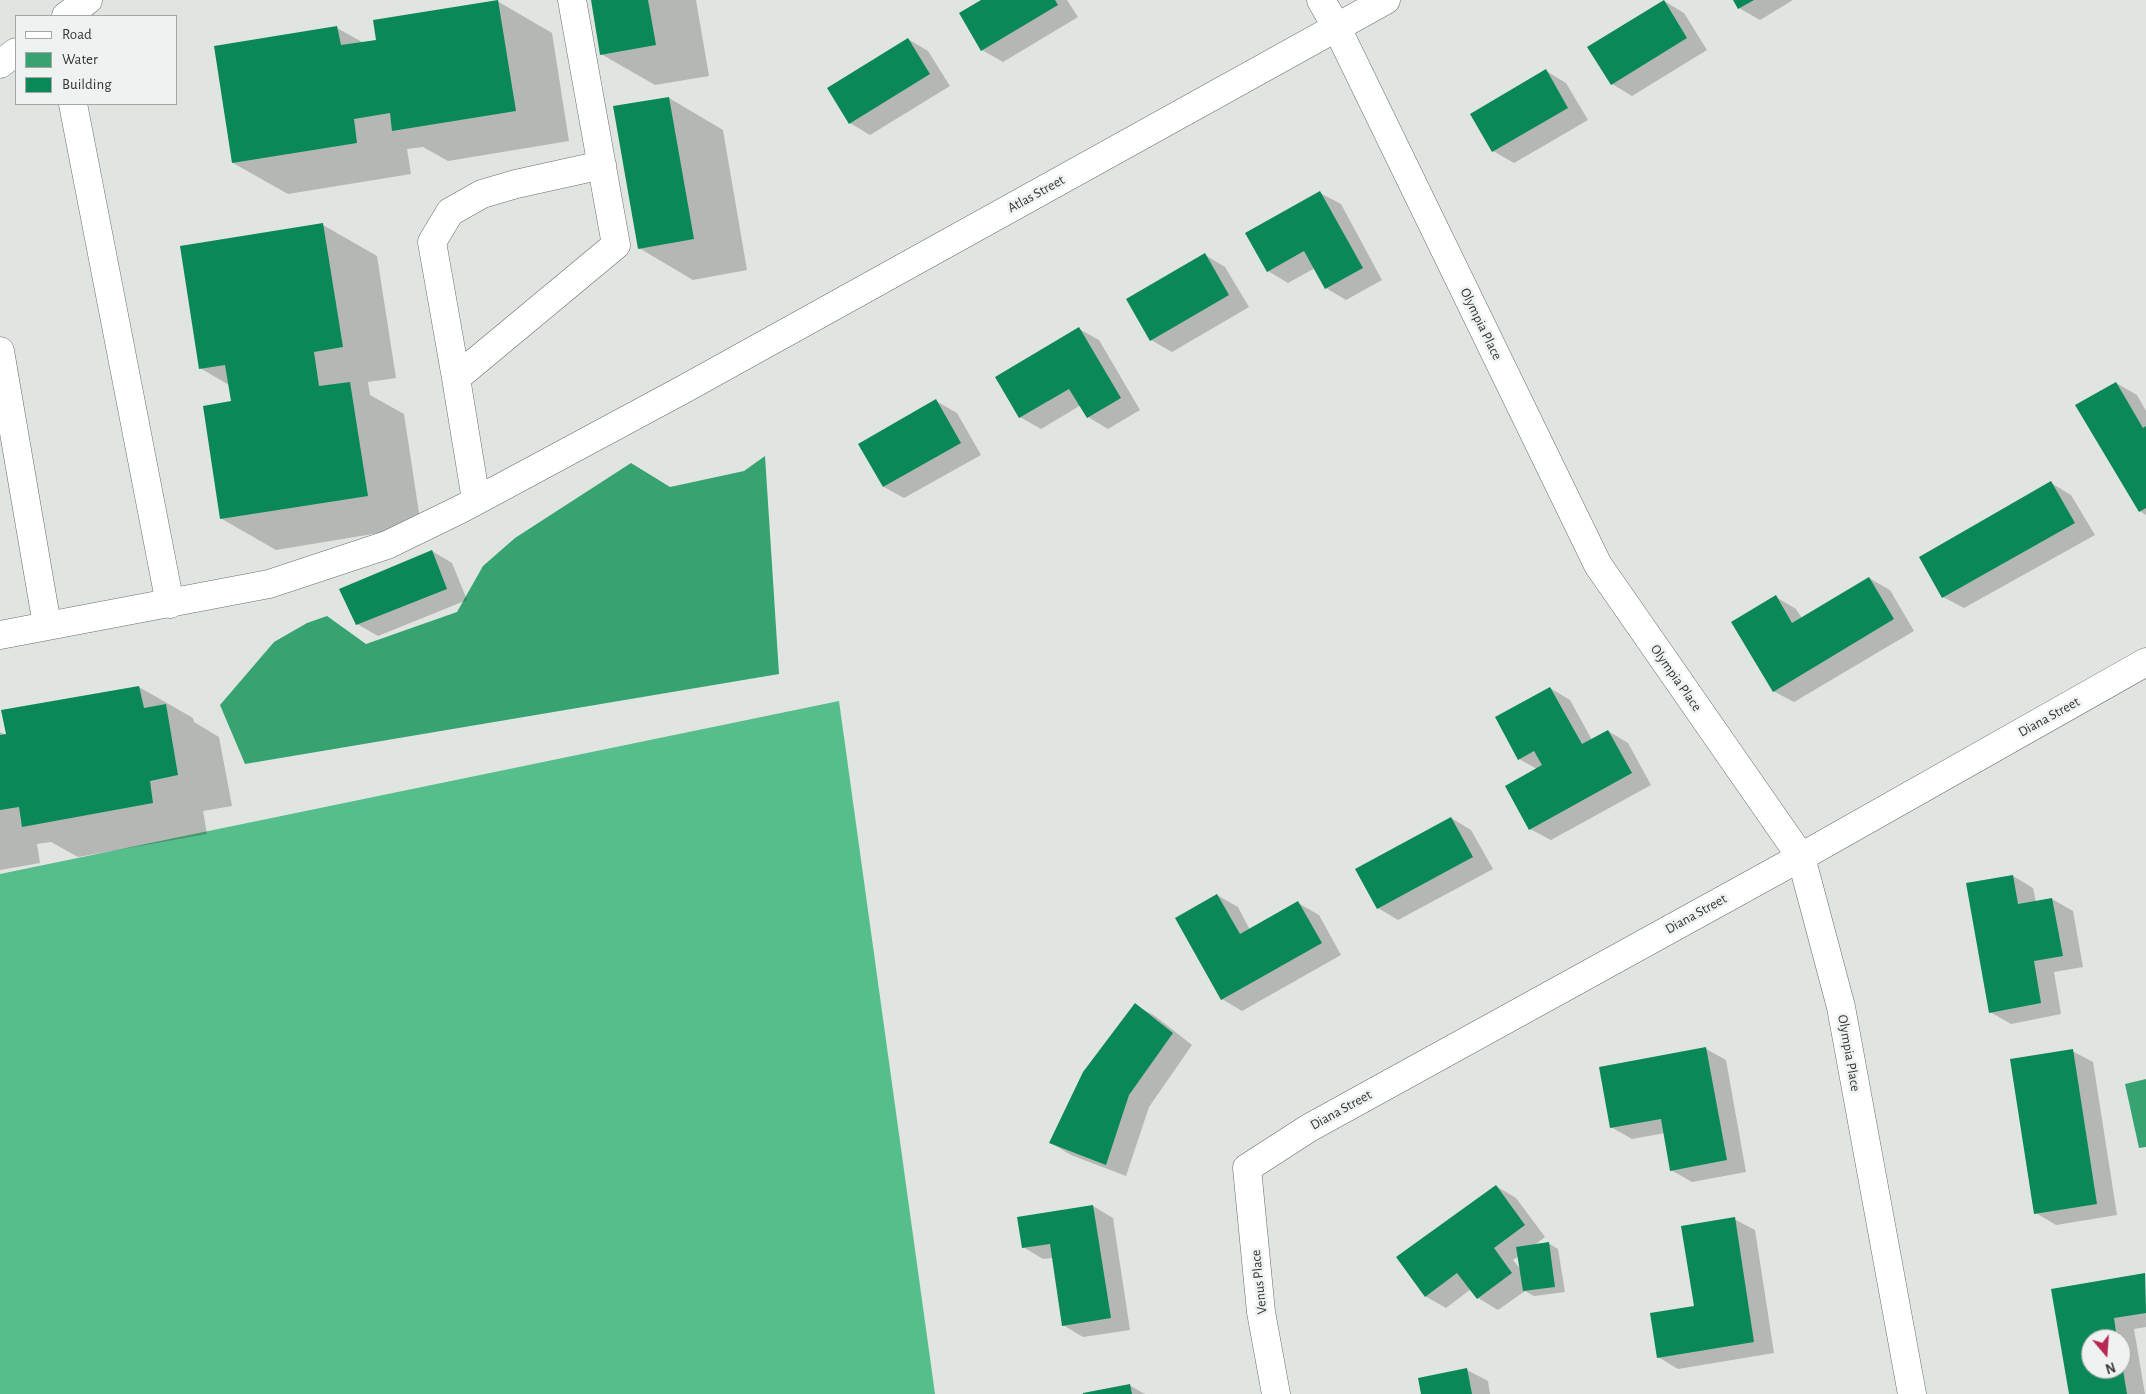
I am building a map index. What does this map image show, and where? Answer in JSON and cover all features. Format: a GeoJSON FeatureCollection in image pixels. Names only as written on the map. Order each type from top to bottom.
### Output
{"type":"FeatureCollection","features":[{"type":"Feature","properties":{"kind":"street"},"geometry":{"type":"LineString","coordinates":[[67,15],[88,0]]}},
{"type":"Feature","properties":{"kind":"street"},"geometry":{"type":"LineString","coordinates":[[456,378],[616,244],[572,0]]}},
{"type":"Feature","properties":{"kind":"street","name":"Olympia Place"},"geometry":{"type":"LineString","coordinates":[[1321,0],[1337,28],[1598,565],[1801,857],[1841,1007],[1912,1394]]}},
{"type":"Feature","properties":{"kind":"street","name":"Atlas Street"},"geometry":{"type":"LineString","coordinates":[[0,635],[269,584],[387,545],[476,500],[686,388],[1386,0]]}},
{"type":"Feature","properties":{"kind":"street"},"geometry":{"type":"LineString","coordinates":[[0,64],[15,53]]}},
{"type":"Feature","properties":{"kind":"street"},"geometry":{"type":"LineString","coordinates":[[73,105],[170,604]]}},
{"type":"Feature","properties":{"kind":"street"},"geometry":{"type":"LineString","coordinates":[[476,500],[432,242],[450,212],[482,194],[516,184],[602,165]]}},
{"type":"Feature","properties":{"kind":"street"},"geometry":{"type":"LineString","coordinates":[[0,351],[46,625]]}},
{"type":"Feature","properties":{"kind":"street","name":"Diana Street"},"geometry":{"type":"LineString","coordinates":[[1247,1168],[1310,1128],[1801,857],[2146,662]]}},
{"type":"Feature","properties":{"kind":"street","name":"Venus Place"},"geometry":{"type":"LineString","coordinates":[[1247,1168],[1261,1312],[1276,1394]]}},
{"type":"Feature","properties":{"kind":"shaded area"},"geometry":{"type":"Polygon","coordinates":[[[839,701],[935,1394],[0,1394],[0,874],[839,701]]]}},
{"type":"Feature","properties":{"kind":"water"},"geometry":{"type":"Polygon","coordinates":[[[765,456],[779,674],[245,764],[220,705],[274,642],[307,623],[327,616],[366,644],[457,612],[483,566],[515,538],[631,463],[670,487],[744,471],[765,456]]]}},
{"type":"Feature","properties":{"kind":"water"},"geometry":{"type":"Polygon","coordinates":[[[2146,1079],[2146,1147],[2139,1148],[2125,1084],[2146,1079]]]}},
{"type":"Feature","properties":{"kind":"building"},"geometry":{"type":"Polygon","coordinates":[[[498,0],[516,111],[392,131],[390,113],[354,119],[357,143],[232,163],[214,46],[337,26],[341,45],[376,40],[373,20],[498,0]]]}},
{"type":"Feature","properties":{"kind":"building"},"geometry":{"type":"Polygon","coordinates":[[[591,0],[648,0],[656,45],[600,55],[591,0]]]}},
{"type":"Feature","properties":{"kind":"building"},"geometry":{"type":"Polygon","coordinates":[[[981,0],[1055,0],[1058,5],[981,51],[959,13],[981,0]]]}},
{"type":"Feature","properties":{"kind":"building"},"geometry":{"type":"Polygon","coordinates":[[[1664,0],[1687,38],[1611,85],[1587,47],[1664,0]]]}},
{"type":"Feature","properties":{"kind":"building"},"geometry":{"type":"Polygon","coordinates":[[[1733,0],[1754,0],[1738,9],[1733,0]]]}},
{"type":"Feature","properties":{"kind":"building"},"geometry":{"type":"Polygon","coordinates":[[[908,38],[930,74],[849,124],[827,88],[908,38]]]}},
{"type":"Feature","properties":{"kind":"building"},"geometry":{"type":"Polygon","coordinates":[[[1546,69],[1568,108],[1492,152],[1470,114],[1546,69]]]}},
{"type":"Feature","properties":{"kind":"building"},"geometry":{"type":"Polygon","coordinates":[[[669,97],[694,239],[638,249],[613,106],[669,97]]]}},
{"type":"Feature","properties":{"kind":"building"},"geometry":{"type":"Polygon","coordinates":[[[1320,191],[1363,268],[1325,289],[1304,251],[1267,272],[1245,233],[1320,191]]]}},
{"type":"Feature","properties":{"kind":"building"},"geometry":{"type":"Polygon","coordinates":[[[323,223],[343,347],[314,352],[319,386],[350,382],[368,496],[220,519],[203,406],[231,401],[225,365],[199,369],[180,246],[323,223]]]}},
{"type":"Feature","properties":{"kind":"building"},"geometry":{"type":"Polygon","coordinates":[[[1205,253],[1229,295],[1150,341],[1126,299],[1205,253]]]}},
{"type":"Feature","properties":{"kind":"building"},"geometry":{"type":"Polygon","coordinates":[[[1079,327],[1121,398],[1087,418],[1069,389],[1019,418],[995,377],[1079,327]]]}},
{"type":"Feature","properties":{"kind":"building"},"geometry":{"type":"Polygon","coordinates":[[[2116,382],[2143,428],[2146,426],[2146,508],[2139,512],[2075,405],[2116,382]]]}},
{"type":"Feature","properties":{"kind":"building"},"geometry":{"type":"Polygon","coordinates":[[[936,399],[961,443],[883,487],[858,444],[936,399]]]}},
{"type":"Feature","properties":{"kind":"building"},"geometry":{"type":"Polygon","coordinates":[[[2051,481],[2075,523],[1942,598],[1919,557],[2051,481]]]}},
{"type":"Feature","properties":{"kind":"building"},"geometry":{"type":"Polygon","coordinates":[[[432,550],[447,589],[356,625],[339,589],[432,550]]]}},
{"type":"Feature","properties":{"kind":"building"},"geometry":{"type":"Polygon","coordinates":[[[1869,577],[1894,619],[1773,692],[1731,622],[1776,595],[1792,623],[1869,577]]]}},
{"type":"Feature","properties":{"kind":"building"},"geometry":{"type":"Polygon","coordinates":[[[139,686],[144,708],[166,704],[178,775],[150,781],[153,803],[22,827],[19,807],[0,810],[0,735],[6,734],[1,710],[139,686]]]}},
{"type":"Feature","properties":{"kind":"building"},"geometry":{"type":"Polygon","coordinates":[[[1550,687],[1582,744],[1608,730],[1632,773],[1529,830],[1505,786],[1542,765],[1534,751],[1518,760],[1495,717],[1550,687]]]}},
{"type":"Feature","properties":{"kind":"building"},"geometry":{"type":"Polygon","coordinates":[[[1451,817],[1473,857],[1377,909],[1355,869],[1451,817]]]}},
{"type":"Feature","properties":{"kind":"building"},"geometry":{"type":"Polygon","coordinates":[[[2013,875],[2018,904],[2052,898],[2063,956],[2034,961],[2041,1003],[1989,1013],[1966,883],[2013,875]]]}},
{"type":"Feature","properties":{"kind":"building"},"geometry":{"type":"Polygon","coordinates":[[[1217,894],[1240,934],[1298,901],[1322,943],[1221,1000],[1175,918],[1217,894]]]}},
{"type":"Feature","properties":{"kind":"building"},"geometry":{"type":"Polygon","coordinates":[[[1135,1003],[1173,1033],[1129,1095],[1106,1165],[1049,1143],[1083,1072],[1135,1003]]]}},
{"type":"Feature","properties":{"kind":"building"},"geometry":{"type":"Polygon","coordinates":[[[1706,1047],[1727,1160],[1670,1171],[1661,1119],[1610,1128],[1599,1067],[1706,1047]]]}},
{"type":"Feature","properties":{"kind":"building"},"geometry":{"type":"Polygon","coordinates":[[[2073,1049],[2097,1204],[2034,1214],[2010,1059],[2073,1049]]]}},
{"type":"Feature","properties":{"kind":"building"},"geometry":{"type":"Polygon","coordinates":[[[1496,1185],[1525,1225],[1494,1248],[1512,1273],[1477,1299],[1457,1273],[1425,1297],[1396,1257],[1496,1185]]]}},
{"type":"Feature","properties":{"kind":"building"},"geometry":{"type":"Polygon","coordinates":[[[1093,1205],[1111,1318],[1062,1326],[1050,1244],[1022,1248],[1017,1217],[1093,1205]]]}},
{"type":"Feature","properties":{"kind":"building"},"geometry":{"type":"Polygon","coordinates":[[[1735,1217],[1754,1342],[1657,1358],[1650,1313],[1694,1306],[1681,1226],[1735,1217]]]}},
{"type":"Feature","properties":{"kind":"building"},"geometry":{"type":"Polygon","coordinates":[[[1549,1242],[1555,1287],[1523,1291],[1516,1247],[1549,1242]]]}},
{"type":"Feature","properties":{"kind":"building"},"geometry":{"type":"Polygon","coordinates":[[[2145,1273],[2146,1313],[2114,1318],[2116,1329],[2081,1329],[2081,1379],[2124,1379],[2127,1394],[2069,1394],[2051,1289],[2145,1273]]]}},
{"type":"Feature","properties":{"kind":"building"},"geometry":{"type":"Polygon","coordinates":[[[1467,1368],[1472,1394],[1421,1394],[1418,1378],[1467,1368]]]}},
{"type":"Feature","properties":{"kind":"building"},"geometry":{"type":"Polygon","coordinates":[[[1130,1384],[1132,1394],[1083,1394],[1083,1393],[1130,1384]]]}}]}
